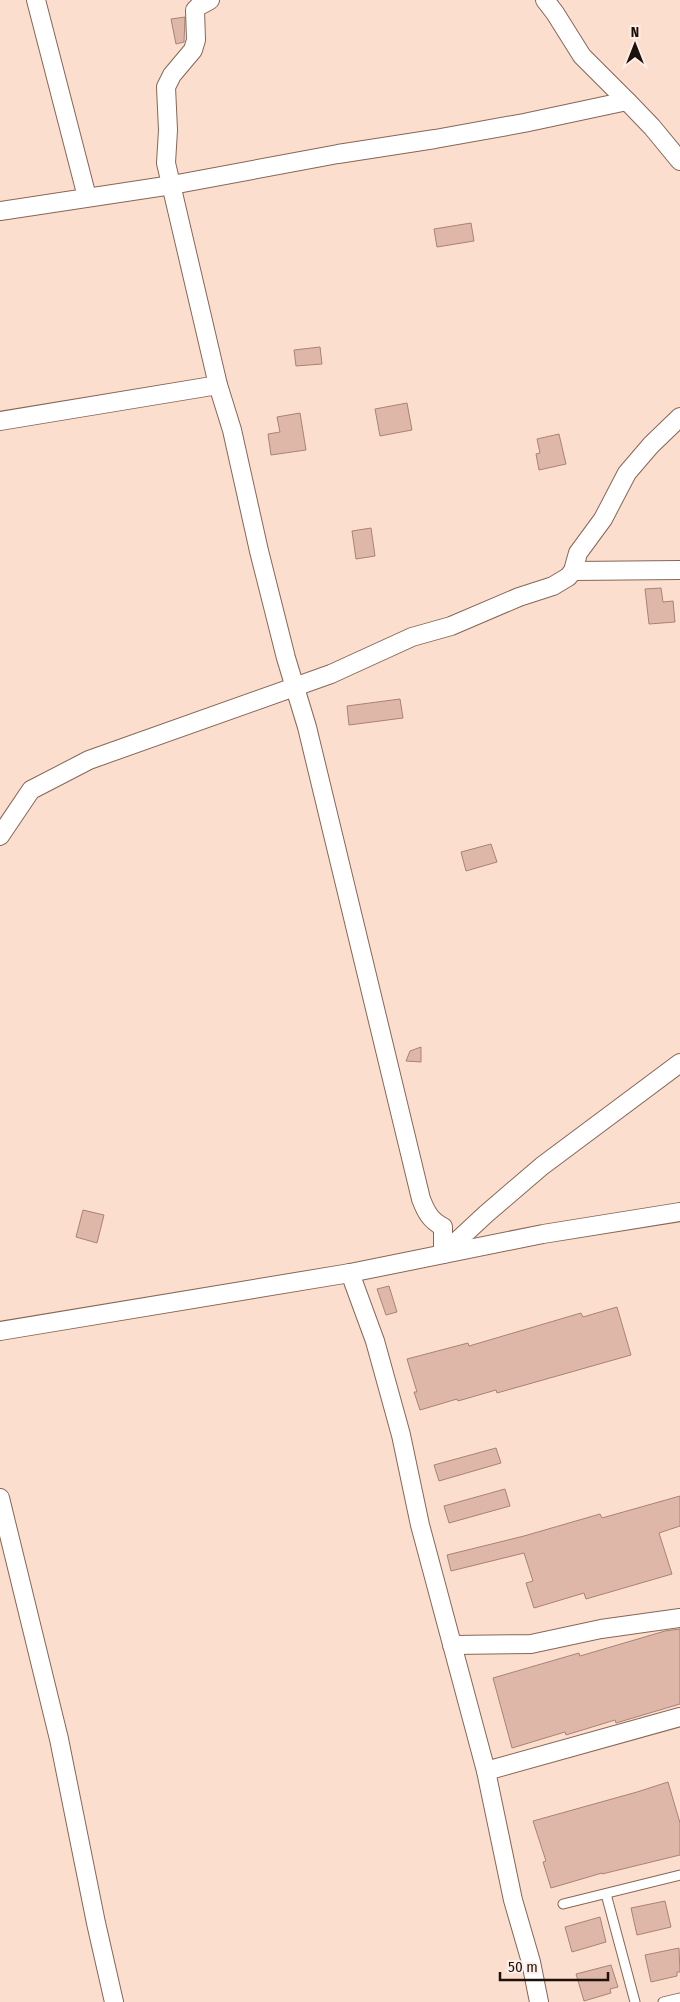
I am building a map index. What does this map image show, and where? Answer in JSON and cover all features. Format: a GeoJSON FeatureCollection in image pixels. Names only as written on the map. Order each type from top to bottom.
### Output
{"type":"FeatureCollection","features":[{"type":"Feature","properties":{"kind":"street"},"geometry":{"type":"LineString","coordinates":[[36,0],[86,197]]}},
{"type":"Feature","properties":{"kind":"street"},"geometry":{"type":"LineString","coordinates":[[210,0],[195,10],[196,40],[193,50],[172,75],[166,87],[168,130],[166,163],[218,385],[232,430],[286,658],[296,685],[421,1199],[426,1214],[443,1227],[443,1254]]}},
{"type":"Feature","properties":{"kind":"street"},"geometry":{"type":"LineString","coordinates":[[545,0],[582,56],[652,127],[680,161]]}},
{"type":"Feature","properties":{"kind":"street"},"geometry":{"type":"LineString","coordinates":[[0,211],[172,185],[338,154],[524,123],[627,101]]}},
{"type":"Feature","properties":{"kind":"street"},"geometry":{"type":"LineString","coordinates":[[0,421],[218,385]]}},
{"type":"Feature","properties":{"kind":"street"},"geometry":{"type":"LineString","coordinates":[[0,836],[31,790],[89,760],[331,674],[412,637],[451,626],[519,596],[552,586],[568,577],[573,570],[578,553],[602,519],[627,473],[651,445],[680,417]]}},
{"type":"Feature","properties":{"kind":"street"},"geometry":{"type":"LineString","coordinates":[[573,570],[680,570]]}},
{"type":"Feature","properties":{"kind":"street"},"geometry":{"type":"LineString","coordinates":[[443,1254],[542,1166],[680,1063]]}},
{"type":"Feature","properties":{"kind":"street"},"geometry":{"type":"LineString","coordinates":[[0,1331],[350,1272],[543,1234],[680,1212]]}},
{"type":"Feature","properties":{"kind":"street"},"geometry":{"type":"LineString","coordinates":[[350,1272],[375,1341],[396,1416],[420,1525],[486,1771],[513,1900],[539,2002]]}},
{"type":"Feature","properties":{"kind":"street"},"geometry":{"type":"LineString","coordinates":[[0,1498],[59,1739],[114,2002]]}},
{"type":"Feature","properties":{"kind":"street"},"geometry":{"type":"LineString","coordinates":[[452,1645],[532,1644],[601,1629],[680,1618]]}},
{"type":"Feature","properties":{"kind":"street"},"geometry":{"type":"LineString","coordinates":[[486,1771],[680,1717]]}},
{"type":"Feature","properties":{"kind":"lane"},"geometry":{"type":"LineString","coordinates":[[563,1904],[680,1875]]}},
{"type":"Feature","properties":{"kind":"lane"},"geometry":{"type":"LineString","coordinates":[[606,1894],[635,2002]]}},
{"type":"Feature","properties":{"kind":"lane"},"geometry":{"type":"LineString","coordinates":[[663,2002],[680,1998]]}},
{"type":"Feature","properties":{"kind":"building"},"geometry":{"type":"Polygon","coordinates":[[[185,17],[184,42],[176,44],[171,19],[185,17]]]}},
{"type":"Feature","properties":{"kind":"building"},"geometry":{"type":"Polygon","coordinates":[[[471,223],[474,241],[437,247],[434,229],[471,223]]]}},
{"type":"Feature","properties":{"kind":"building"},"geometry":{"type":"Polygon","coordinates":[[[320,347],[322,364],[296,366],[294,350],[320,347]]]}},
{"type":"Feature","properties":{"kind":"building"},"geometry":{"type":"Polygon","coordinates":[[[407,403],[412,430],[380,436],[375,409],[407,403]]]}},
{"type":"Feature","properties":{"kind":"building"},"geometry":{"type":"Polygon","coordinates":[[[300,413],[306,450],[271,455],[268,434],[280,432],[277,417],[300,413]]]}},
{"type":"Feature","properties":{"kind":"building"},"geometry":{"type":"Polygon","coordinates":[[[559,434],[566,464],[539,470],[536,454],[540,453],[537,439],[559,434]]]}},
{"type":"Feature","properties":{"kind":"building"},"geometry":{"type":"Polygon","coordinates":[[[371,528],[375,556],[356,559],[352,531],[371,528]]]}},
{"type":"Feature","properties":{"kind":"building"},"geometry":{"type":"Polygon","coordinates":[[[661,588],[663,602],[673,601],[675,622],[649,624],[645,589],[661,588]]]}},
{"type":"Feature","properties":{"kind":"building"},"geometry":{"type":"Polygon","coordinates":[[[400,699],[403,718],[349,725],[347,706],[400,699]]]}},
{"type":"Feature","properties":{"kind":"building"},"geometry":{"type":"Polygon","coordinates":[[[491,844],[497,862],[466,871],[461,852],[491,844]]]}},
{"type":"Feature","properties":{"kind":"building"},"geometry":{"type":"Polygon","coordinates":[[[421,1047],[421,1062],[406,1061],[410,1051],[421,1047]]]}},
{"type":"Feature","properties":{"kind":"building"},"geometry":{"type":"Polygon","coordinates":[[[83,1210],[104,1215],[97,1243],[76,1237],[83,1210]]]}},
{"type":"Feature","properties":{"kind":"building"},"geometry":{"type":"Polygon","coordinates":[[[389,1286],[397,1312],[386,1315],[377,1289],[389,1286]]]}},
{"type":"Feature","properties":{"kind":"building"},"geometry":{"type":"Polygon","coordinates":[[[617,1307],[631,1355],[497,1393],[496,1390],[420,1410],[414,1392],[417,1392],[407,1359],[468,1343],[469,1346],[581,1313],[583,1317],[617,1307]]]}},
{"type":"Feature","properties":{"kind":"building"},"geometry":{"type":"Polygon","coordinates":[[[496,1448],[501,1463],[439,1481],[434,1465],[496,1448]]]}},
{"type":"Feature","properties":{"kind":"building"},"geometry":{"type":"Polygon","coordinates":[[[505,1489],[510,1506],[449,1523],[444,1506],[505,1489]]]}},
{"type":"Feature","properties":{"kind":"building"},"geometry":{"type":"Polygon","coordinates":[[[680,1496],[680,1526],[659,1533],[672,1574],[586,1599],[584,1593],[534,1608],[526,1583],[533,1581],[524,1553],[451,1571],[447,1555],[524,1536],[600,1514],[602,1518],[680,1496]]]}},
{"type":"Feature","properties":{"kind":"building"},"geometry":{"type":"Polygon","coordinates":[[[680,1629],[680,1704],[616,1723],[615,1720],[566,1735],[565,1732],[512,1748],[493,1678],[579,1653],[580,1656],[665,1631],[680,1629]]]}},
{"type":"Feature","properties":{"kind":"building"},"geometry":{"type":"Polygon","coordinates":[[[668,1782],[680,1823],[680,1855],[602,1873],[551,1888],[543,1862],[546,1861],[533,1821],[668,1782]]]}},
{"type":"Feature","properties":{"kind":"building"},"geometry":{"type":"Polygon","coordinates":[[[665,1901],[671,1927],[637,1935],[631,1908],[665,1901]]]}},
{"type":"Feature","properties":{"kind":"building"},"geometry":{"type":"Polygon","coordinates":[[[600,1917],[606,1942],[572,1952],[565,1927],[600,1917]]]}},
{"type":"Feature","properties":{"kind":"building"},"geometry":{"type":"Polygon","coordinates":[[[679,1948],[680,1972],[677,1972],[677,1976],[651,1982],[645,1955],[679,1948]]]}},
{"type":"Feature","properties":{"kind":"building"},"geometry":{"type":"Polygon","coordinates":[[[611,1965],[618,1987],[610,1989],[611,1993],[584,2001],[576,1974],[611,1965]]]}}]}
